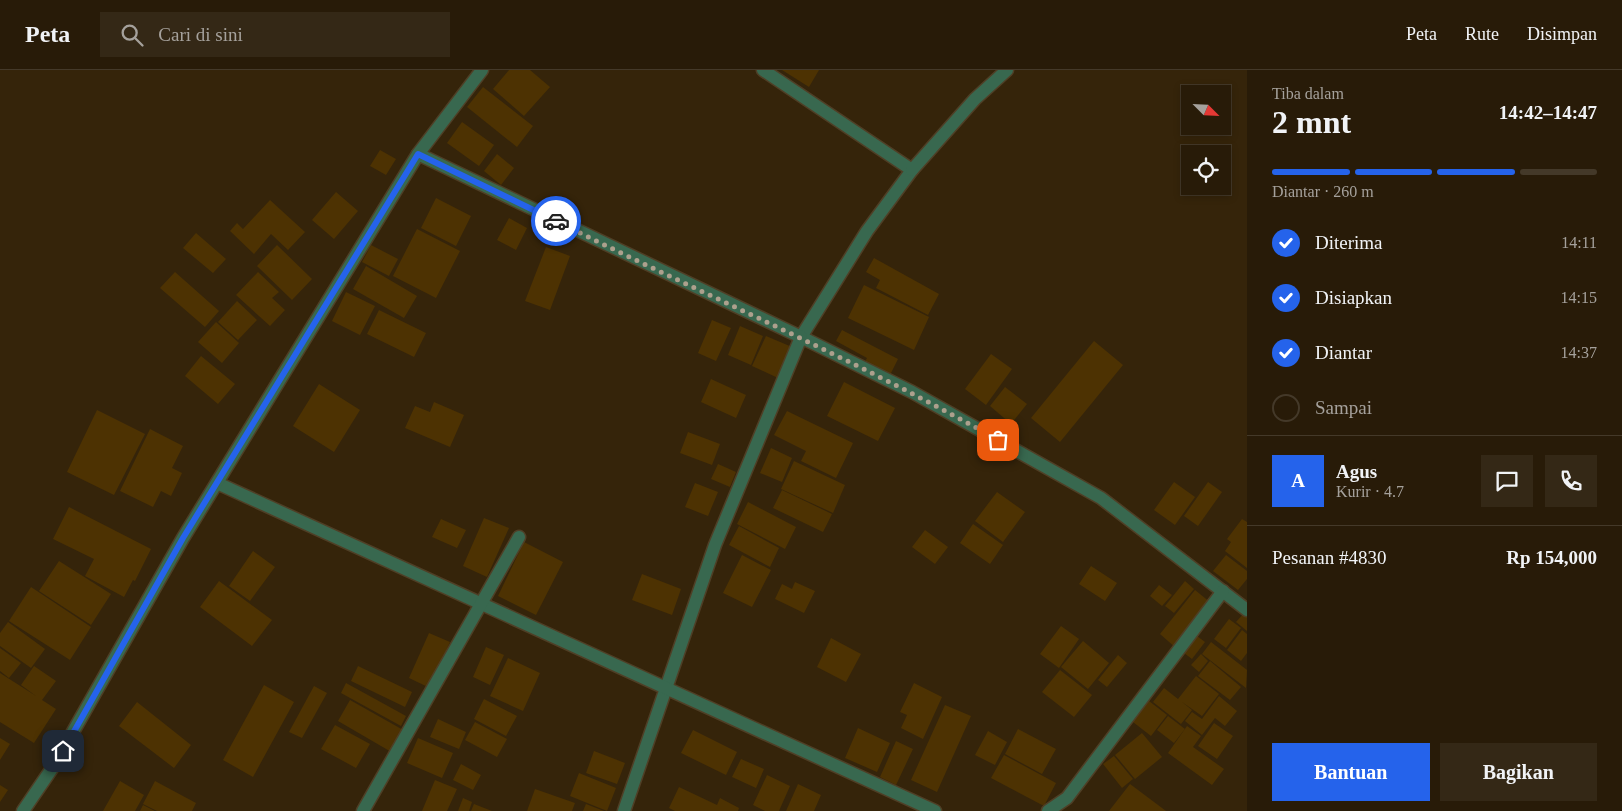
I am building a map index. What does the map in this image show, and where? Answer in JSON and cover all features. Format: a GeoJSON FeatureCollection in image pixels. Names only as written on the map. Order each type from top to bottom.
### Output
{"type":"FeatureCollection","features":[{"type":"Feature","properties":{"kind":"street"},"geometry":{"type":"LineString","coordinates":[[24,811],[53,767],[217,483],[418,154],[482,70]]}},
{"type":"Feature","properties":{"kind":"street"},"geometry":{"type":"LineString","coordinates":[[763,70],[912,170]]}},
{"type":"Feature","properties":{"kind":"street"},"geometry":{"type":"LineString","coordinates":[[624,811],[714,545],[802,337],[867,231],[912,170],[975,99],[1008,70]]}},
{"type":"Feature","properties":{"kind":"street"},"geometry":{"type":"LineString","coordinates":[[418,154],[802,337],[912,392],[1101,498],[1247,610]]}},
{"type":"Feature","properties":{"kind":"street"},"geometry":{"type":"LineString","coordinates":[[217,483],[482,602],[934,811]]}},
{"type":"Feature","properties":{"kind":"street"},"geometry":{"type":"LineString","coordinates":[[363,811],[519,536]]}},
{"type":"Feature","properties":{"kind":"street"},"geometry":{"type":"LineString","coordinates":[[1048,811],[1067,798],[1223,591]]}},
{"type":"Feature","properties":{"kind":"building"},"geometry":{"type":"Polygon","coordinates":[[[509,70],[530,70],[550,87],[524,116],[493,89],[509,70]]]}},
{"type":"Feature","properties":{"kind":"building"},"geometry":{"type":"Polygon","coordinates":[[[782,70],[819,70],[809,87],[782,70]]]}},
{"type":"Feature","properties":{"kind":"building"},"geometry":{"type":"Polygon","coordinates":[[[483,87],[533,126],[517,147],[467,107],[483,87]]]}},
{"type":"Feature","properties":{"kind":"building"},"geometry":{"type":"Polygon","coordinates":[[[462,122],[494,145],[479,166],[447,143],[462,122]]]}},
{"type":"Feature","properties":{"kind":"building"},"geometry":{"type":"Polygon","coordinates":[[[380,150],[396,159],[386,175],[370,166],[380,150]]]}},
{"type":"Feature","properties":{"kind":"building"},"geometry":{"type":"Polygon","coordinates":[[[497,154],[514,168],[501,185],[484,171],[497,154]]]}},
{"type":"Feature","properties":{"kind":"building"},"geometry":{"type":"Polygon","coordinates":[[[336,192],[358,211],[334,239],[312,220],[336,192]]]}},
{"type":"Feature","properties":{"kind":"building"},"geometry":{"type":"Polygon","coordinates":[[[436,198],[471,216],[456,246],[421,228],[436,198]]]}},
{"type":"Feature","properties":{"kind":"building"},"geometry":{"type":"Polygon","coordinates":[[[270,200],[305,232],[288,250],[271,234],[254,254],[230,231],[237,223],[243,229],[270,200]]]}},
{"type":"Feature","properties":{"kind":"building"},"geometry":{"type":"Polygon","coordinates":[[[509,218],[527,228],[516,250],[497,240],[509,218]]]}},
{"type":"Feature","properties":{"kind":"building"},"geometry":{"type":"Polygon","coordinates":[[[417,229],[460,251],[436,298],[393,276],[417,229]]]}},
{"type":"Feature","properties":{"kind":"building"},"geometry":{"type":"Polygon","coordinates":[[[196,233],[226,259],[213,273],[183,248],[196,233]]]}},
{"type":"Feature","properties":{"kind":"building"},"geometry":{"type":"Polygon","coordinates":[[[277,245],[312,279],[292,300],[257,266],[277,245]]]}},
{"type":"Feature","properties":{"kind":"building"},"geometry":{"type":"Polygon","coordinates":[[[371,245],[398,259],[389,276],[362,262],[371,245]]]}},
{"type":"Feature","properties":{"kind":"building"},"geometry":{"type":"Polygon","coordinates":[[[546,247],[570,256],[550,310],[525,301],[546,247]]]}},
{"type":"Feature","properties":{"kind":"building"},"geometry":{"type":"Polygon","coordinates":[[[874,258],[939,294],[928,315],[876,288],[880,280],[866,272],[874,258]]]}},
{"type":"Feature","properties":{"kind":"building"},"geometry":{"type":"Polygon","coordinates":[[[366,266],[417,296],[404,318],[353,289],[366,266]]]}},
{"type":"Feature","properties":{"kind":"building"},"geometry":{"type":"Polygon","coordinates":[[[175,272],[219,311],[205,327],[160,288],[175,272]]]}},
{"type":"Feature","properties":{"kind":"building"},"geometry":{"type":"Polygon","coordinates":[[[258,272],[279,292],[272,298],[285,310],[270,326],[236,295],[258,272]]]}},
{"type":"Feature","properties":{"kind":"building"},"geometry":{"type":"Polygon","coordinates":[[[864,285],[929,317],[914,350],[848,318],[864,285]]]}},
{"type":"Feature","properties":{"kind":"building"},"geometry":{"type":"Polygon","coordinates":[[[346,292],[375,306],[360,335],[332,321],[346,292]]]}},
{"type":"Feature","properties":{"kind":"building"},"geometry":{"type":"Polygon","coordinates":[[[237,301],[257,320],[238,340],[218,322],[237,301]]]}},
{"type":"Feature","properties":{"kind":"building"},"geometry":{"type":"Polygon","coordinates":[[[379,310],[426,333],[414,357],[367,334],[379,310]]]}},
{"type":"Feature","properties":{"kind":"building"},"geometry":{"type":"Polygon","coordinates":[[[712,320],[731,328],[716,361],[698,353],[712,320]]]}},
{"type":"Feature","properties":{"kind":"building"},"geometry":{"type":"Polygon","coordinates":[[[216,322],[239,343],[222,363],[198,342],[216,322]]]}},
{"type":"Feature","properties":{"kind":"building"},"geometry":{"type":"Polygon","coordinates":[[[740,326],[763,336],[751,365],[728,355],[740,326]]]}},
{"type":"Feature","properties":{"kind":"building"},"geometry":{"type":"Polygon","coordinates":[[[842,330],[898,359],[888,379],[863,366],[867,358],[836,341],[842,330]]]}},
{"type":"Feature","properties":{"kind":"building"},"geometry":{"type":"Polygon","coordinates":[[[766,336],[792,347],[778,378],[752,366],[766,336]]]}},
{"type":"Feature","properties":{"kind":"building"},"geometry":{"type":"Polygon","coordinates":[[[1094,341],[1123,365],[1060,442],[1031,418],[1094,341]]]}},
{"type":"Feature","properties":{"kind":"building"},"geometry":{"type":"Polygon","coordinates":[[[991,354],[1012,369],[986,405],[965,389],[991,354]]]}},
{"type":"Feature","properties":{"kind":"building"},"geometry":{"type":"Polygon","coordinates":[[[201,356],[235,384],[218,404],[185,376],[201,356]]]}},
{"type":"Feature","properties":{"kind":"building"},"geometry":{"type":"Polygon","coordinates":[[[711,379],[746,395],[736,418],[701,402],[711,379]]]}},
{"type":"Feature","properties":{"kind":"building"},"geometry":{"type":"Polygon","coordinates":[[[844,382],[895,408],[878,441],[827,416],[844,382]]]}},
{"type":"Feature","properties":{"kind":"building"},"geometry":{"type":"Polygon","coordinates":[[[319,384],[360,410],[334,452],[293,426],[319,384]]]}},
{"type":"Feature","properties":{"kind":"building"},"geometry":{"type":"Polygon","coordinates":[[[1005,387],[1027,404],[1011,424],[990,406],[1005,387]]]}},
{"type":"Feature","properties":{"kind":"building"},"geometry":{"type":"Polygon","coordinates":[[[434,402],[464,415],[450,447],[405,428],[415,406],[430,412],[434,402]]]}},
{"type":"Feature","properties":{"kind":"building"},"geometry":{"type":"Polygon","coordinates":[[[97,410],[145,434],[114,495],[67,472],[97,410]]]}},
{"type":"Feature","properties":{"kind":"building"},"geometry":{"type":"Polygon","coordinates":[[[787,411],[853,443],[836,478],[801,461],[806,451],[774,435],[787,411]]]}},
{"type":"Feature","properties":{"kind":"building"},"geometry":{"type":"Polygon","coordinates":[[[150,429],[183,446],[172,468],[182,473],[171,496],[161,491],[153,507],[120,491],[150,429]]]}},
{"type":"Feature","properties":{"kind":"building"},"geometry":{"type":"Polygon","coordinates":[[[688,432],[720,444],[712,465],[680,453],[688,432]]]}},
{"type":"Feature","properties":{"kind":"building"},"geometry":{"type":"Polygon","coordinates":[[[771,448],[792,458],[782,482],[760,473],[771,448]]]}},
{"type":"Feature","properties":{"kind":"building"},"geometry":{"type":"Polygon","coordinates":[[[794,461],[845,485],[833,513],[781,489],[794,461]]]}},
{"type":"Feature","properties":{"kind":"building"},"geometry":{"type":"Polygon","coordinates":[[[718,464],[736,472],[730,487],[711,479],[718,464]]]}},
{"type":"Feature","properties":{"kind":"building"},"geometry":{"type":"Polygon","coordinates":[[[1174,482],[1195,497],[1175,525],[1154,510],[1174,482]]]}},
{"type":"Feature","properties":{"kind":"building"},"geometry":{"type":"Polygon","coordinates":[[[1208,482],[1222,492],[1198,526],[1184,516],[1208,482]]]}},
{"type":"Feature","properties":{"kind":"building"},"geometry":{"type":"Polygon","coordinates":[[[695,483],[718,492],[708,516],[685,507],[695,483]]]}},
{"type":"Feature","properties":{"kind":"building"},"geometry":{"type":"Polygon","coordinates":[[[782,490],[832,514],[823,532],[773,508],[782,490]]]}},
{"type":"Feature","properties":{"kind":"building"},"geometry":{"type":"Polygon","coordinates":[[[997,492],[1025,512],[1003,542],[975,521],[997,492]]]}},
{"type":"Feature","properties":{"kind":"building"},"geometry":{"type":"Polygon","coordinates":[[[748,502],[796,527],[785,549],[737,524],[748,502]]]}},
{"type":"Feature","properties":{"kind":"building"},"geometry":{"type":"Polygon","coordinates":[[[69,507],[151,549],[135,581],[133,580],[124,597],[85,576],[94,559],[53,539],[69,507]]]}},
{"type":"Feature","properties":{"kind":"building"},"geometry":{"type":"Polygon","coordinates":[[[484,518],[509,528],[487,577],[463,566],[484,518]]]}},
{"type":"Feature","properties":{"kind":"building"},"geometry":{"type":"Polygon","coordinates":[[[441,519],[466,530],[457,548],[432,537],[441,519]]]}},
{"type":"Feature","properties":{"kind":"building"},"geometry":{"type":"Polygon","coordinates":[[[1242,519],[1247,522],[1247,568],[1225,551],[1231,542],[1227,539],[1242,519]]]}},
{"type":"Feature","properties":{"kind":"building"},"geometry":{"type":"Polygon","coordinates":[[[973,524],[1003,545],[990,564],[960,543],[973,524]]]}},
{"type":"Feature","properties":{"kind":"building"},"geometry":{"type":"Polygon","coordinates":[[[739,526],[779,548],[770,567],[729,545],[739,526]]]}},
{"type":"Feature","properties":{"kind":"building"},"geometry":{"type":"Polygon","coordinates":[[[925,530],[948,547],[935,564],[912,547],[925,530]]]}},
{"type":"Feature","properties":{"kind":"building"},"geometry":{"type":"Polygon","coordinates":[[[524,542],[563,562],[536,615],[498,596],[524,542]]]}},
{"type":"Feature","properties":{"kind":"building"},"geometry":{"type":"Polygon","coordinates":[[[253,551],[275,567],[250,601],[229,586],[253,551]]]}},
{"type":"Feature","properties":{"kind":"building"},"geometry":{"type":"Polygon","coordinates":[[[742,555],[771,570],[752,607],[723,593],[742,555]]]}},
{"type":"Feature","properties":{"kind":"building"},"geometry":{"type":"Polygon","coordinates":[[[1226,555],[1247,571],[1247,579],[1238,590],[1213,571],[1226,555]]]}},
{"type":"Feature","properties":{"kind":"building"},"geometry":{"type":"Polygon","coordinates":[[[59,561],[111,594],[91,625],[39,591],[59,561]]]}},
{"type":"Feature","properties":{"kind":"building"},"geometry":{"type":"Polygon","coordinates":[[[1091,566],[1117,583],[1105,601],[1079,584],[1091,566]]]}},
{"type":"Feature","properties":{"kind":"building"},"geometry":{"type":"Polygon","coordinates":[[[642,574],[681,589],[672,615],[632,600],[642,574]]]}},
{"type":"Feature","properties":{"kind":"building"},"geometry":{"type":"Polygon","coordinates":[[[219,581],[272,620],[252,646],[200,607],[219,581]]]}},
{"type":"Feature","properties":{"kind":"building"},"geometry":{"type":"Polygon","coordinates":[[[1185,581],[1194,589],[1174,613],[1165,606],[1185,581]]]}},
{"type":"Feature","properties":{"kind":"building"},"geometry":{"type":"Polygon","coordinates":[[[795,582],[815,591],[804,613],[775,599],[782,584],[792,589],[795,582]]]}},
{"type":"Feature","properties":{"kind":"building"},"geometry":{"type":"Polygon","coordinates":[[[1159,585],[1172,595],[1162,606],[1150,596],[1159,585]]]}},
{"type":"Feature","properties":{"kind":"building"},"geometry":{"type":"Polygon","coordinates":[[[31,587],[91,627],[70,660],[9,621],[31,587]]]}},
{"type":"Feature","properties":{"kind":"building"},"geometry":{"type":"Polygon","coordinates":[[[1195,590],[1211,603],[1176,648],[1160,634],[1195,590]]]}},
{"type":"Feature","properties":{"kind":"building"},"geometry":{"type":"Polygon","coordinates":[[[1244,613],[1247,615],[1247,631],[1236,622],[1244,613]]]}},
{"type":"Feature","properties":{"kind":"building"},"geometry":{"type":"Polygon","coordinates":[[[1229,619],[1241,628],[1226,648],[1214,639],[1229,619]]]}},
{"type":"Feature","properties":{"kind":"building"},"geometry":{"type":"Polygon","coordinates":[[[8,622],[45,649],[31,668],[0,646],[0,633],[8,622]]]}},
{"type":"Feature","properties":{"kind":"building"},"geometry":{"type":"Polygon","coordinates":[[[1061,626],[1079,639],[1059,668],[1040,654],[1061,626]]]}},
{"type":"Feature","properties":{"kind":"building"},"geometry":{"type":"Polygon","coordinates":[[[1242,630],[1247,634],[1247,653],[1241,661],[1227,650],[1242,630]]]}},
{"type":"Feature","properties":{"kind":"building"},"geometry":{"type":"Polygon","coordinates":[[[429,633],[450,642],[430,688],[409,678],[429,633]]]}},
{"type":"Feature","properties":{"kind":"building"},"geometry":{"type":"Polygon","coordinates":[[[1193,633],[1205,642],[1192,659],[1180,650],[1193,633]]]}},
{"type":"Feature","properties":{"kind":"building"},"geometry":{"type":"Polygon","coordinates":[[[831,638],[861,654],[846,682],[817,667],[831,638]]]}},
{"type":"Feature","properties":{"kind":"building"},"geometry":{"type":"Polygon","coordinates":[[[1083,641],[1109,663],[1088,689],[1061,667],[1083,641]]]}},
{"type":"Feature","properties":{"kind":"building"},"geometry":{"type":"Polygon","coordinates":[[[1211,642],[1247,670],[1246,688],[1202,654],[1211,642]]]}},
{"type":"Feature","properties":{"kind":"building"},"geometry":{"type":"Polygon","coordinates":[[[486,647],[504,655],[490,685],[473,677],[486,647]]]}},
{"type":"Feature","properties":{"kind":"building"},"geometry":{"type":"Polygon","coordinates":[[[0,648],[21,663],[9,678],[0,671],[0,648]]]}},
{"type":"Feature","properties":{"kind":"building"},"geometry":{"type":"Polygon","coordinates":[[[1201,654],[1208,661],[1199,672],[1191,665],[1201,654]]]}},
{"type":"Feature","properties":{"kind":"building"},"geometry":{"type":"Polygon","coordinates":[[[1118,655],[1127,663],[1107,687],[1098,680],[1118,655]]]}},
{"type":"Feature","properties":{"kind":"building"},"geometry":{"type":"Polygon","coordinates":[[[508,658],[540,673],[523,711],[490,696],[508,658]]]}},
{"type":"Feature","properties":{"kind":"building"},"geometry":{"type":"Polygon","coordinates":[[[1210,661],[1241,687],[1230,700],[1198,676],[1210,661]]]}},
{"type":"Feature","properties":{"kind":"building"},"geometry":{"type":"Polygon","coordinates":[[[34,666],[56,681],[42,700],[56,709],[34,743],[0,722],[0,673],[36,696],[21,685],[34,666]]]}},
{"type":"Feature","properties":{"kind":"building"},"geometry":{"type":"Polygon","coordinates":[[[358,666],[412,692],[405,707],[351,681],[358,666]]]}},
{"type":"Feature","properties":{"kind":"building"},"geometry":{"type":"Polygon","coordinates":[[[1060,670],[1092,695],[1074,717],[1042,692],[1060,670]]]}},
{"type":"Feature","properties":{"kind":"building"},"geometry":{"type":"Polygon","coordinates":[[[1196,676],[1219,694],[1202,716],[1182,702],[1192,710],[1181,724],[1153,702],[1164,688],[1178,699],[1196,676]]]}},
{"type":"Feature","properties":{"kind":"building"},"geometry":{"type":"Polygon","coordinates":[[[346,683],[406,716],[401,726],[341,693],[346,683]]]}},
{"type":"Feature","properties":{"kind":"building"},"geometry":{"type":"Polygon","coordinates":[[[914,683],[942,697],[923,739],[901,728],[907,715],[900,712],[914,683]]]}},
{"type":"Feature","properties":{"kind":"building"},"geometry":{"type":"Polygon","coordinates":[[[264,685],[294,702],[253,777],[223,760],[264,685]]]}},
{"type":"Feature","properties":{"kind":"building"},"geometry":{"type":"Polygon","coordinates":[[[314,686],[327,693],[302,738],[289,732],[314,686]]]}},
{"type":"Feature","properties":{"kind":"building"},"geometry":{"type":"Polygon","coordinates":[[[1219,696],[1237,711],[1225,726],[1215,718],[1202,735],[1185,721],[1192,712],[1202,719],[1219,696]]]}},
{"type":"Feature","properties":{"kind":"building"},"geometry":{"type":"Polygon","coordinates":[[[484,699],[517,716],[506,736],[474,719],[484,699]]]}},
{"type":"Feature","properties":{"kind":"building"},"geometry":{"type":"Polygon","coordinates":[[[350,700],[405,731],[393,753],[338,721],[350,700]]]}},
{"type":"Feature","properties":{"kind":"building"},"geometry":{"type":"Polygon","coordinates":[[[1149,701],[1167,715],[1151,736],[1133,722],[1149,701]]]}},
{"type":"Feature","properties":{"kind":"building"},"geometry":{"type":"Polygon","coordinates":[[[137,702],[191,745],[174,768],[119,726],[137,702]]]}},
{"type":"Feature","properties":{"kind":"building"},"geometry":{"type":"Polygon","coordinates":[[[945,705],[971,716],[937,792],[911,780],[945,705]]]}},
{"type":"Feature","properties":{"kind":"building"},"geometry":{"type":"Polygon","coordinates":[[[1168,716],[1185,729],[1174,743],[1157,730],[1168,716]]]}},
{"type":"Feature","properties":{"kind":"building"},"geometry":{"type":"Polygon","coordinates":[[[438,719],[466,732],[459,749],[430,737],[438,719]]]}},
{"type":"Feature","properties":{"kind":"building"},"geometry":{"type":"Polygon","coordinates":[[[475,722],[507,739],[497,757],[465,740],[475,722]]]}},
{"type":"Feature","properties":{"kind":"building"},"geometry":{"type":"Polygon","coordinates":[[[1214,723],[1233,736],[1217,759],[1198,746],[1214,723]]]}},
{"type":"Feature","properties":{"kind":"building"},"geometry":{"type":"Polygon","coordinates":[[[335,725],[370,744],[356,768],[321,749],[335,725]]]}},
{"type":"Feature","properties":{"kind":"building"},"geometry":{"type":"Polygon","coordinates":[[[1187,726],[1201,736],[1193,747],[1224,769],[1212,785],[1168,753],[1187,726]]]}},
{"type":"Feature","properties":{"kind":"building"},"geometry":{"type":"Polygon","coordinates":[[[858,728],[890,743],[877,772],[845,758],[858,728]]]}},
{"type":"Feature","properties":{"kind":"building"},"geometry":{"type":"Polygon","coordinates":[[[1018,729],[1056,749],[1042,774],[1005,754],[1018,729]]]}},
{"type":"Feature","properties":{"kind":"building"},"geometry":{"type":"Polygon","coordinates":[[[693,730],[737,752],[726,775],[681,753],[693,730]]]}},
{"type":"Feature","properties":{"kind":"building"},"geometry":{"type":"Polygon","coordinates":[[[988,731],[1007,742],[995,765],[975,755],[988,731]]]}},
{"type":"Feature","properties":{"kind":"building"},"geometry":{"type":"Polygon","coordinates":[[[1142,733],[1162,757],[1135,779],[1115,755],[1142,733]]]}},
{"type":"Feature","properties":{"kind":"building"},"geometry":{"type":"Polygon","coordinates":[[[0,738],[10,744],[0,760],[0,738]]]}},
{"type":"Feature","properties":{"kind":"building"},"geometry":{"type":"Polygon","coordinates":[[[418,738],[453,753],[442,778],[407,763],[418,738]]]}},
{"type":"Feature","properties":{"kind":"building"},"geometry":{"type":"Polygon","coordinates":[[[896,741],[913,749],[896,785],[880,777],[896,741]]]}},
{"type":"Feature","properties":{"kind":"building"},"geometry":{"type":"Polygon","coordinates":[[[594,751],[625,763],[617,784],[586,773],[594,751]]]}},
{"type":"Feature","properties":{"kind":"building"},"geometry":{"type":"Polygon","coordinates":[[[1004,755],[1056,783],[1044,806],[991,778],[1004,755]]]}},
{"type":"Feature","properties":{"kind":"building"},"geometry":{"type":"Polygon","coordinates":[[[1114,756],[1133,779],[1122,788],[1103,764],[1114,756]]]}},
{"type":"Feature","properties":{"kind":"building"},"geometry":{"type":"Polygon","coordinates":[[[741,759],[764,769],[756,788],[732,777],[741,759]]]}},
{"type":"Feature","properties":{"kind":"building"},"geometry":{"type":"Polygon","coordinates":[[[461,764],[481,775],[473,790],[453,780],[461,764]]]}},
{"type":"Feature","properties":{"kind":"building"},"geometry":{"type":"Polygon","coordinates":[[[579,773],[616,788],[607,811],[570,796],[579,773]]]}},
{"type":"Feature","properties":{"kind":"building"},"geometry":{"type":"Polygon","coordinates":[[[767,775],[790,786],[779,811],[765,811],[753,805],[767,775]]]}},
{"type":"Feature","properties":{"kind":"building"},"geometry":{"type":"Polygon","coordinates":[[[435,780],[457,789],[447,811],[422,811],[435,780]]]}},
{"type":"Feature","properties":{"kind":"building"},"geometry":{"type":"Polygon","coordinates":[[[120,781],[144,795],[135,811],[103,811],[120,781]]]}},
{"type":"Feature","properties":{"kind":"building"},"geometry":{"type":"Polygon","coordinates":[[[155,781],[196,803],[192,811],[157,811],[143,804],[155,781]]]}},
{"type":"Feature","properties":{"kind":"building"},"geometry":{"type":"Polygon","coordinates":[[[798,784],[821,795],[814,811],[786,811],[798,784]]]}},
{"type":"Feature","properties":{"kind":"building"},"geometry":{"type":"Polygon","coordinates":[[[1130,784],[1166,811],[1109,811],[1130,784]]]}},
{"type":"Feature","properties":{"kind":"building"},"geometry":{"type":"Polygon","coordinates":[[[0,785],[8,790],[0,802],[0,785]]]}},
{"type":"Feature","properties":{"kind":"building"},"geometry":{"type":"Polygon","coordinates":[[[679,787],[717,805],[720,798],[739,808],[738,811],[675,811],[669,808],[679,787]]]}},
{"type":"Feature","properties":{"kind":"building"},"geometry":{"type":"Polygon","coordinates":[[[535,789],[575,803],[572,811],[527,811],[535,789]]]}},
{"type":"Feature","properties":{"kind":"building"},"geometry":{"type":"Polygon","coordinates":[[[463,798],[472,802],[469,811],[458,811],[463,798]]]}},
{"type":"Feature","properties":{"kind":"building"},"geometry":{"type":"Polygon","coordinates":[[[474,804],[492,811],[471,811],[474,804]]]}},
{"type":"Feature","properties":{"kind":"building"},"geometry":{"type":"Polygon","coordinates":[[[586,804],[604,811],[583,811],[586,804]]]}},
{"type":"Feature","properties":{"kind":"building"},"geometry":{"type":"Polygon","coordinates":[[[143,805],[155,811],[140,811],[143,805]]]}},
{"type":"Feature","properties":{"kind":"way so far"},"geometry":{"type":"LineString","coordinates":[[556,221],[802,337],[912,392],[998,440]]}},
{"type":"Feature","properties":{"kind":"route"},"geometry":{"type":"LineString","coordinates":[[63,751],[183,538],[418,154],[556,221]]}}]}
